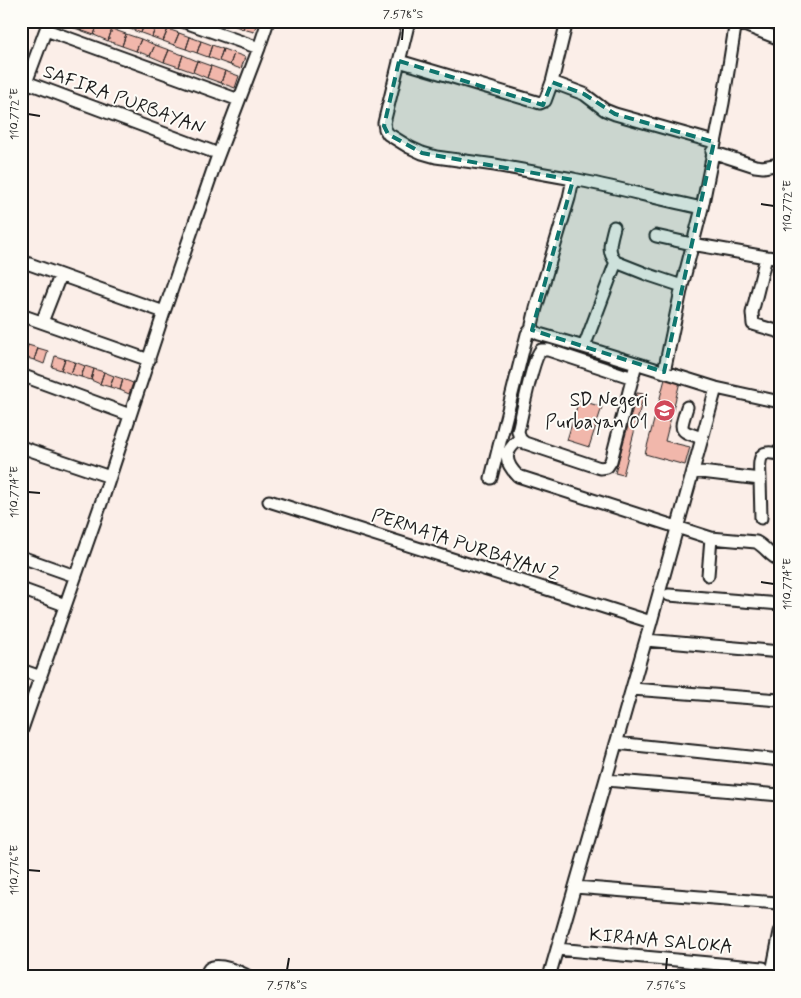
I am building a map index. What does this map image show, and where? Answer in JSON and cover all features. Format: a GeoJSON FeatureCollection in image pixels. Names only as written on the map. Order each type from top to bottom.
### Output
{"type":"FeatureCollection","features":[{"type":"Feature","properties":{"kind":"street"},"geometry":{"type":"LineString","coordinates":[[182,21],[259,48]]}},
{"type":"Feature","properties":{"kind":"street"},"geometry":{"type":"LineString","coordinates":[[22,730],[110,477],[216,160],[268,21]]}},
{"type":"Feature","properties":{"kind":"street"},"geometry":{"type":"LineString","coordinates":[[409,21],[384,123],[387,132],[396,139],[415,150],[436,157],[496,165],[573,179],[702,208]]}},
{"type":"Feature","properties":{"kind":"street"},"geometry":{"type":"LineString","coordinates":[[399,61],[540,104],[545,101],[552,82],[567,21]]}},
{"type":"Feature","properties":{"kind":"street"},"geometry":{"type":"LineString","coordinates":[[664,372],[682,286],[702,208],[723,103],[735,22],[780,39]]}},
{"type":"Feature","properties":{"kind":"street"},"geometry":{"type":"LineString","coordinates":[[21,96],[26,82],[26,67],[48,25],[239,100]]}},
{"type":"Feature","properties":{"kind":"street","name":"SAFIRA PURBAYAN"},"geometry":{"type":"LineString","coordinates":[[26,82],[211,151]]}},
{"type":"Feature","properties":{"kind":"street"},"geometry":{"type":"LineString","coordinates":[[552,82],[584,94],[605,110],[713,147],[755,166],[780,164]]}},
{"type":"Feature","properties":{"kind":"street"},"geometry":{"type":"LineString","coordinates":[[491,478],[527,334],[532,328],[573,179]]}},
{"type":"Feature","properties":{"kind":"street"},"geometry":{"type":"LineString","coordinates":[[614,227],[610,252],[616,262],[682,286]]}},
{"type":"Feature","properties":{"kind":"street"},"geometry":{"type":"LineString","coordinates":[[656,236],[766,257],[776,258],[780,256]]}},
{"type":"Feature","properties":{"kind":"street"},"geometry":{"type":"LineString","coordinates":[[766,257],[752,313],[752,320],[753,324],[757,326],[780,332]]}},
{"type":"Feature","properties":{"kind":"street"},"geometry":{"type":"LineString","coordinates":[[21,261],[164,312]]}},
{"type":"Feature","properties":{"kind":"street"},"geometry":{"type":"LineString","coordinates":[[584,347],[616,262]]}},
{"type":"Feature","properties":{"kind":"street"},"geometry":{"type":"LineString","coordinates":[[42,322],[60,276]]}},
{"type":"Feature","properties":{"kind":"street"},"geometry":{"type":"LineString","coordinates":[[21,315],[149,360]]}},
{"type":"Feature","properties":{"kind":"street"},"geometry":{"type":"LineString","coordinates":[[532,328],[539,334],[716,388],[780,402]]}},
{"type":"Feature","properties":{"kind":"street"},"geometry":{"type":"LineString","coordinates":[[633,378],[545,349],[541,350],[536,356],[531,376],[518,432],[520,439],[525,443],[600,468],[607,466],[611,461],[633,378],[636,364]]}},
{"type":"Feature","properties":{"kind":"street"},"geometry":{"type":"LineString","coordinates":[[517,371],[531,376]]}},
{"type":"Feature","properties":{"kind":"street"},"geometry":{"type":"LineString","coordinates":[[21,375],[130,415]]}},
{"type":"Feature","properties":{"kind":"street"},"geometry":{"type":"LineString","coordinates":[[549,977],[716,388]]}},
{"type":"Feature","properties":{"kind":"street"},"geometry":{"type":"LineString","coordinates":[[687,407],[681,427],[682,430],[702,438]]}},
{"type":"Feature","properties":{"kind":"street"},"geometry":{"type":"LineString","coordinates":[[520,439],[508,451],[510,467],[518,476],[711,538],[756,542],[775,559],[780,560]]}},
{"type":"Feature","properties":{"kind":"street"},"geometry":{"type":"LineString","coordinates":[[21,447],[110,477]]}},
{"type":"Feature","properties":{"kind":"street"},"geometry":{"type":"LineString","coordinates":[[761,518],[760,460],[762,455],[766,453],[780,454]]}},
{"type":"Feature","properties":{"kind":"street"},"geometry":{"type":"LineString","coordinates":[[693,471],[760,479]]}},
{"type":"Feature","properties":{"kind":"street","name":"PERMATA PURBAYAN 2"},"geometry":{"type":"LineString","coordinates":[[269,501],[651,622]]}},
{"type":"Feature","properties":{"kind":"street"},"geometry":{"type":"LineString","coordinates":[[708,575],[711,538]]}},
{"type":"Feature","properties":{"kind":"street"},"geometry":{"type":"LineString","coordinates":[[21,557],[75,576]]}},
{"type":"Feature","properties":{"kind":"street"},"geometry":{"type":"LineString","coordinates":[[21,589],[65,605]]}},
{"type":"Feature","properties":{"kind":"street"},"geometry":{"type":"LineString","coordinates":[[669,595],[780,604]]}},
{"type":"Feature","properties":{"kind":"street"},"geometry":{"type":"LineString","coordinates":[[646,640],[780,652]]}},
{"type":"Feature","properties":{"kind":"street"},"geometry":{"type":"LineString","coordinates":[[21,670],[41,676]]}},
{"type":"Feature","properties":{"kind":"street"},"geometry":{"type":"LineString","coordinates":[[632,688],[780,700]]}},
{"type":"Feature","properties":{"kind":"street"},"geometry":{"type":"LineString","coordinates":[[616,743],[780,760]]}},
{"type":"Feature","properties":{"kind":"street"},"geometry":{"type":"LineString","coordinates":[[606,780],[780,795]]}},
{"type":"Feature","properties":{"kind":"street"},"geometry":{"type":"LineString","coordinates":[[575,887],[777,903]]}},
{"type":"Feature","properties":{"kind":"street"},"geometry":{"type":"LineString","coordinates":[[771,977],[780,932]]}},
{"type":"Feature","properties":{"kind":"street","name":"KIRANA SALOKA"},"geometry":{"type":"LineString","coordinates":[[557,949],[763,968]]}},
{"type":"Feature","properties":{"kind":"street"},"geometry":{"type":"LineString","coordinates":[[206,977],[209,970],[218,967],[230,968],[249,977]]}},
{"type":"Feature","properties":{"kind":"highlighted area"},"geometry":{"type":"Polygon","coordinates":[[[399,61],[543,105],[552,82],[584,94],[615,114],[714,142],[664,372],[532,330],[573,180],[422,153],[388,134],[384,126],[399,61]]]}},
{"type":"Feature","properties":{"kind":"building"},"geometry":{"type":"Polygon","coordinates":[[[67,21],[83,21],[80,30],[66,25],[67,21]]]}},
{"type":"Feature","properties":{"kind":"building"},"geometry":{"type":"Polygon","coordinates":[[[83,21],[98,23],[94,35],[80,30],[83,21]]]}},
{"type":"Feature","properties":{"kind":"building"},"geometry":{"type":"Polygon","coordinates":[[[120,21],[133,21],[130,29],[119,25],[120,21]]]}},
{"type":"Feature","properties":{"kind":"building"},"geometry":{"type":"Polygon","coordinates":[[[133,21],[145,21],[141,33],[130,29],[133,21]]]}},
{"type":"Feature","properties":{"kind":"building"},"geometry":{"type":"Polygon","coordinates":[[[145,21],[156,25],[152,37],[141,33],[145,21]]]}},
{"type":"Feature","properties":{"kind":"building"},"geometry":{"type":"Polygon","coordinates":[[[234,21],[246,21],[243,29],[233,25],[234,21]]]}},
{"type":"Feature","properties":{"kind":"building"},"geometry":{"type":"Polygon","coordinates":[[[246,21],[257,22],[254,32],[243,29],[246,21]]]}},
{"type":"Feature","properties":{"kind":"building"},"geometry":{"type":"Polygon","coordinates":[[[98,23],[112,29],[108,41],[94,35],[98,23]]]}},
{"type":"Feature","properties":{"kind":"building"},"geometry":{"type":"Polygon","coordinates":[[[156,25],[168,29],[163,41],[152,37],[156,25]]]}},
{"type":"Feature","properties":{"kind":"building"},"geometry":{"type":"Polygon","coordinates":[[[112,29],[126,34],[122,46],[108,41],[112,29]]]}},
{"type":"Feature","properties":{"kind":"building"},"geometry":{"type":"Polygon","coordinates":[[[168,29],[179,33],[174,45],[163,41],[168,29]]]}},
{"type":"Feature","properties":{"kind":"building"},"geometry":{"type":"Polygon","coordinates":[[[179,33],[190,37],[186,49],[174,45],[179,33]]]}},
{"type":"Feature","properties":{"kind":"building"},"geometry":{"type":"Polygon","coordinates":[[[126,34],[141,39],[136,51],[122,46],[126,34]]]}},
{"type":"Feature","properties":{"kind":"building"},"geometry":{"type":"Polygon","coordinates":[[[190,37],[201,41],[197,53],[186,49],[190,37]]]}},
{"type":"Feature","properties":{"kind":"building"},"geometry":{"type":"Polygon","coordinates":[[[141,39],[155,45],[150,56],[136,51],[141,39]]]}},
{"type":"Feature","properties":{"kind":"building"},"geometry":{"type":"Polygon","coordinates":[[[201,41],[212,45],[208,57],[197,53],[201,41]]]}},
{"type":"Feature","properties":{"kind":"building"},"geometry":{"type":"Polygon","coordinates":[[[155,45],[169,50],[164,62],[150,56],[155,45]]]}},
{"type":"Feature","properties":{"kind":"building"},"geometry":{"type":"Polygon","coordinates":[[[212,45],[223,49],[219,61],[208,57],[212,45]]]}},
{"type":"Feature","properties":{"kind":"building"},"geometry":{"type":"Polygon","coordinates":[[[223,49],[234,53],[230,65],[219,61],[223,49]]]}},
{"type":"Feature","properties":{"kind":"building"},"geometry":{"type":"Polygon","coordinates":[[[169,50],[183,55],[179,67],[164,62],[169,50]]]}},
{"type":"Feature","properties":{"kind":"building"},"geometry":{"type":"Polygon","coordinates":[[[234,53],[245,57],[241,69],[230,65],[234,53]]]}},
{"type":"Feature","properties":{"kind":"building"},"geometry":{"type":"Polygon","coordinates":[[[183,55],[197,61],[193,72],[179,67],[183,55]]]}},
{"type":"Feature","properties":{"kind":"building"},"geometry":{"type":"Polygon","coordinates":[[[197,61],[211,66],[207,78],[193,72],[197,61]]]}},
{"type":"Feature","properties":{"kind":"building"},"geometry":{"type":"Polygon","coordinates":[[[211,66],[225,71],[221,83],[207,78],[211,66]]]}},
{"type":"Feature","properties":{"kind":"building"},"geometry":{"type":"Polygon","coordinates":[[[225,71],[239,76],[235,88],[221,83],[225,71]]]}},
{"type":"Feature","properties":{"kind":"building"},"geometry":{"type":"Polygon","coordinates":[[[21,343],[28,345],[24,357],[21,357],[21,343]]]}},
{"type":"Feature","properties":{"kind":"building"},"geometry":{"type":"Polygon","coordinates":[[[28,345],[38,348],[34,360],[24,357],[28,345]]]}},
{"type":"Feature","properties":{"kind":"building"},"geometry":{"type":"Polygon","coordinates":[[[38,348],[48,351],[44,364],[34,360],[38,348]]]}},
{"type":"Feature","properties":{"kind":"building"},"geometry":{"type":"Polygon","coordinates":[[[55,356],[65,359],[61,370],[52,367],[55,356]]]}},
{"type":"Feature","properties":{"kind":"building"},"geometry":{"type":"Polygon","coordinates":[[[65,359],[75,362],[71,374],[61,370],[65,359]]]}},
{"type":"Feature","properties":{"kind":"building"},"geometry":{"type":"Polygon","coordinates":[[[75,362],[85,366],[81,377],[71,374],[75,362]]]}},
{"type":"Feature","properties":{"kind":"building"},"geometry":{"type":"Polygon","coordinates":[[[85,366],[94,369],[91,380],[81,377],[85,366]]]}},
{"type":"Feature","properties":{"kind":"building"},"geometry":{"type":"Polygon","coordinates":[[[94,369],[104,372],[100,384],[91,380],[94,369]]]}},
{"type":"Feature","properties":{"kind":"building"},"geometry":{"type":"Polygon","coordinates":[[[104,372],[114,376],[110,387],[100,384],[104,372]]]}},
{"type":"Feature","properties":{"kind":"building"},"geometry":{"type":"Polygon","coordinates":[[[114,376],[123,379],[120,390],[110,387],[114,376]]]}},
{"type":"Feature","properties":{"kind":"building"},"geometry":{"type":"Polygon","coordinates":[[[123,379],[133,383],[129,394],[120,390],[123,379]]]}},
{"type":"Feature","properties":{"kind":"building","name":"SD Negeri Purbayan 01"},"geometry":{"type":"Polygon","coordinates":[[[665,379],[680,382],[665,441],[690,447],[685,465],[645,454],[665,379]]]}},
{"type":"Feature","properties":{"kind":"building"},"geometry":{"type":"Polygon","coordinates":[[[637,393],[644,394],[623,475],[615,473],[637,393]]]}},
{"type":"Feature","properties":{"kind":"building"},"geometry":{"type":"Polygon","coordinates":[[[579,400],[602,407],[589,447],[567,440],[579,400]]]}},
{"type":"Feature","properties":{"kind":"place","name":"SD Negeri Purbayan 01"},"geometry":{"type":"Point","coordinates":[664,411]}}]}
